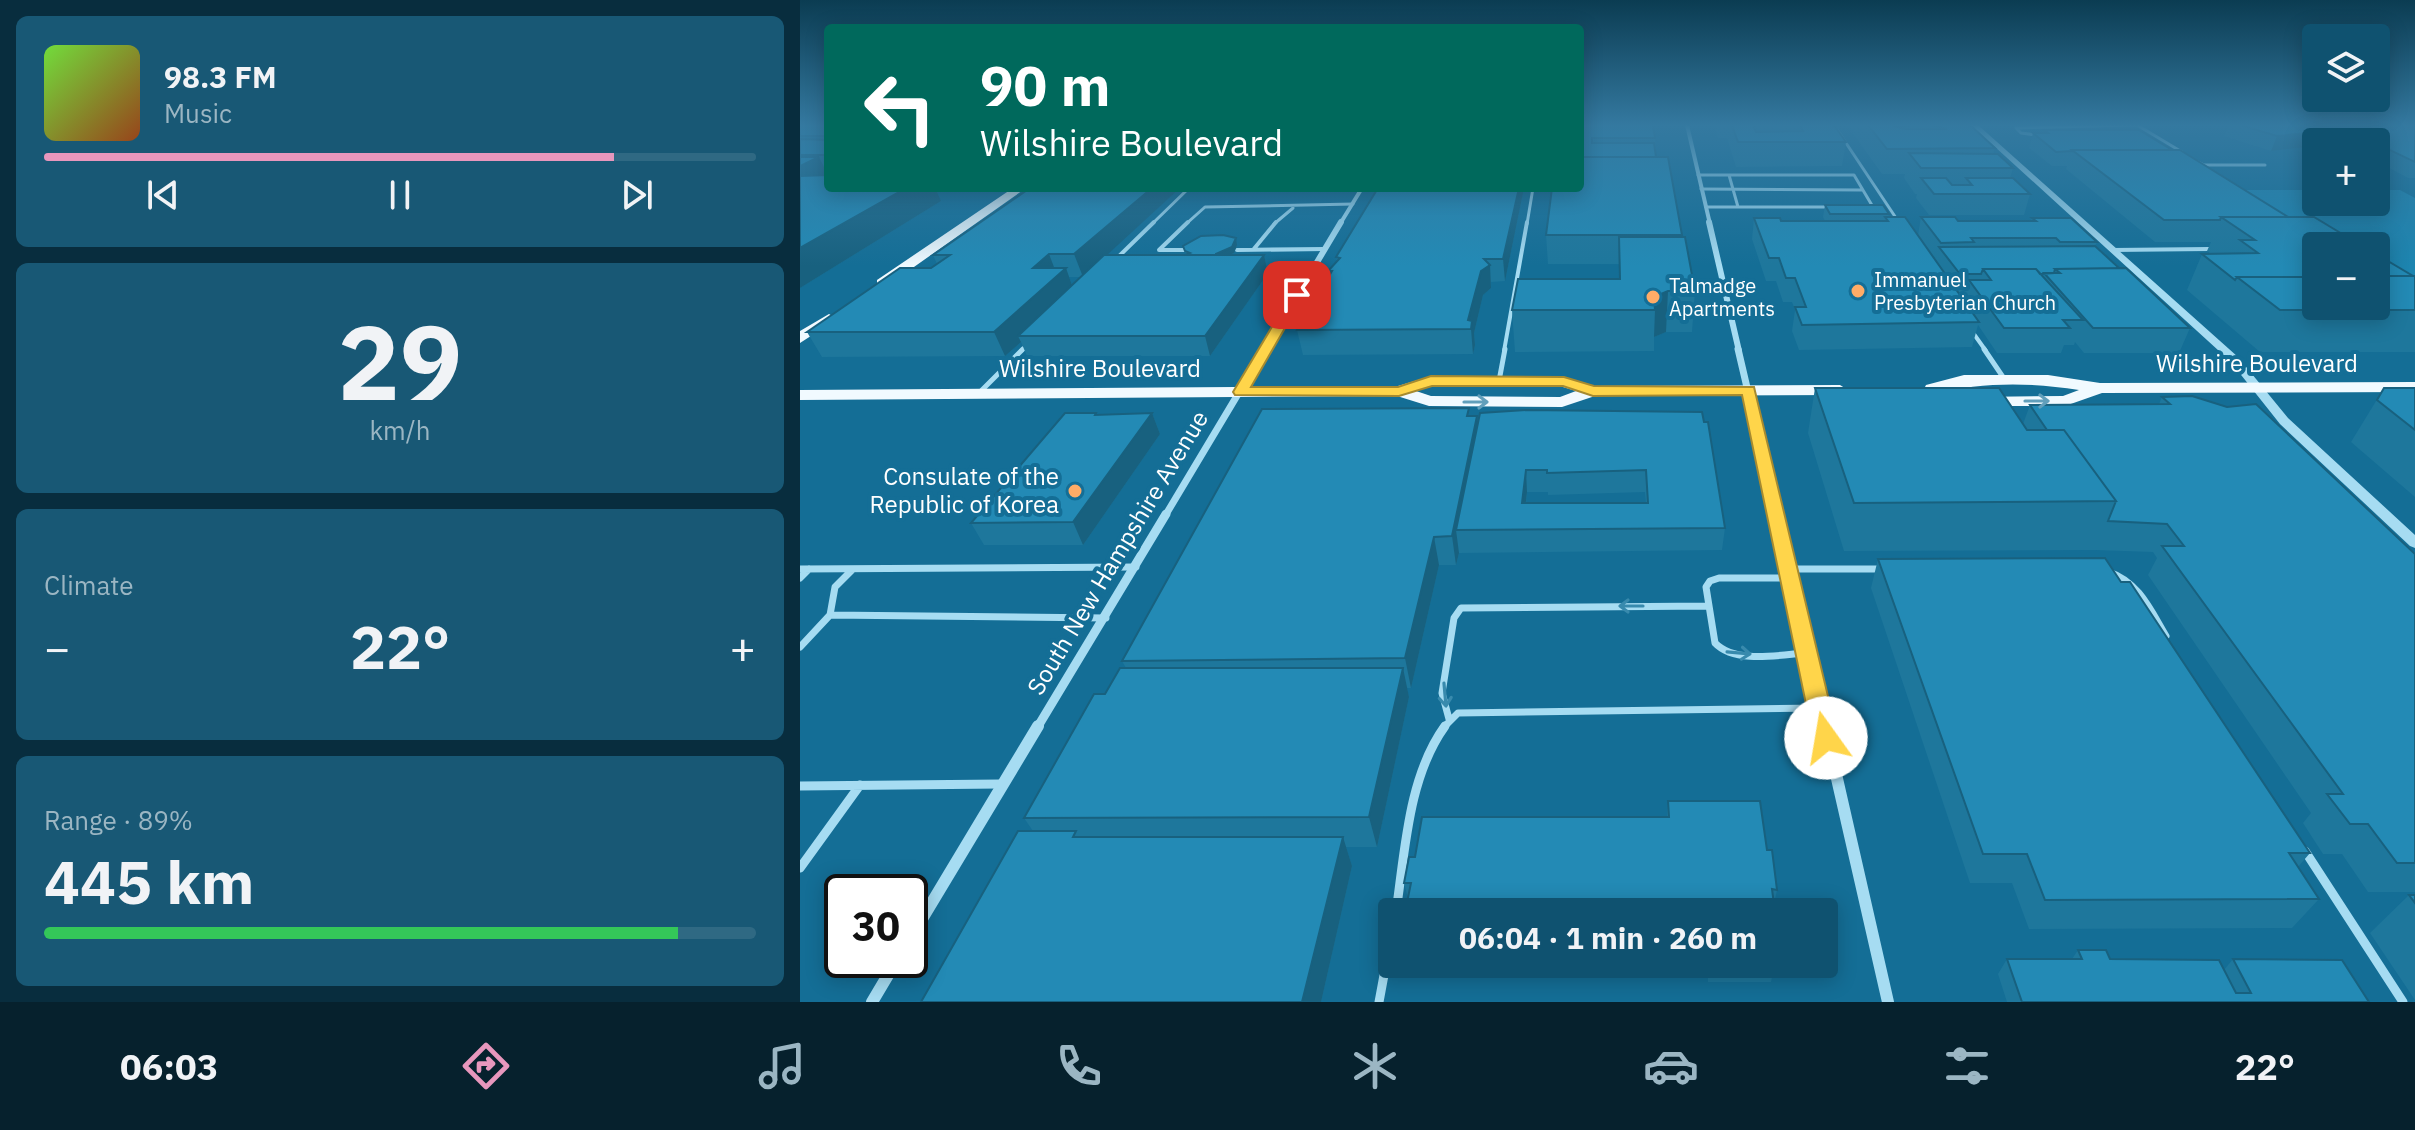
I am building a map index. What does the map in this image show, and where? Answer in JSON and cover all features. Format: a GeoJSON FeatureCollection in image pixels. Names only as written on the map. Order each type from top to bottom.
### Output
{"type":"FeatureCollection","features":[{"type":"Feature","properties":{"kind":"main road"},"geometry":{"type":"LineString","coordinates":[[866,293],[1014,192]]}},
{"type":"Feature","properties":{"kind":"main road"},"geometry":{"type":"LineString","coordinates":[[800,338],[839,311]]}},
{"type":"Feature","properties":{"kind":"main road","name":"Wilshire Boulevard"},"geometry":{"type":"LineString","coordinates":[[2100,388],[2065,401],[1980,401],[1925,389],[1964,380],[2048,380],[2100,388],[2415,387]]}},
{"type":"Feature","properties":{"kind":"main road","name":"Wilshire Boulevard"},"geometry":{"type":"LineString","coordinates":[[800,395],[1399,391],[1431,381],[1564,382],[1593,391],[1854,390]]}},
{"type":"Feature","properties":{"kind":"main road","name":"Wilshire Boulevard"},"geometry":{"type":"LineString","coordinates":[[1399,391],[1429,401],[1562,402],[1593,391]]}},
{"type":"Feature","properties":{"kind":"street"},"geometry":{"type":"LineString","coordinates":[[1697,172],[1805,653],[1888,1002]]}},
{"type":"Feature","properties":{"kind":"street"},"geometry":{"type":"LineString","coordinates":[[2025,172],[2234,359],[2284,421],[2415,543]]}},
{"type":"Feature","properties":{"kind":"street","name":"South New Hampshire Avenue"},"geometry":{"type":"LineString","coordinates":[[928,909],[1360,192]]}},
{"type":"Feature","properties":{"kind":"street"},"geometry":{"type":"LineString","coordinates":[[872,1002],[886,978]]}},
{"type":"Feature","properties":{"kind":"lane"},"geometry":{"type":"LineString","coordinates":[[1865,172],[1904,230]]}},
{"type":"Feature","properties":{"kind":"lane"},"geometry":{"type":"LineString","coordinates":[[1698,175],[1854,175],[1873,207],[1858,207]]}},
{"type":"Feature","properties":{"kind":"lane"},"geometry":{"type":"LineString","coordinates":[[1729,175],[1738,207]]}},
{"type":"Feature","properties":{"kind":"lane"},"geometry":{"type":"LineString","coordinates":[[1701,189],[1863,190]]}},
{"type":"Feature","properties":{"kind":"lane"},"geometry":{"type":"LineString","coordinates":[[1111,264],[1185,192]]}},
{"type":"Feature","properties":{"kind":"lane"},"geometry":{"type":"LineString","coordinates":[[1499,381],[1532,192]]}},
{"type":"Feature","properties":{"kind":"lane"},"geometry":{"type":"LineString","coordinates":[[1186,250],[1159,250],[1205,207],[1353,204]]}},
{"type":"Feature","properties":{"kind":"lane"},"geometry":{"type":"LineString","coordinates":[[1253,250],[1283,214],[1296,206]]}},
{"type":"Feature","properties":{"kind":"lane"},"geometry":{"type":"LineString","coordinates":[[1706,207],[1843,207]]}},
{"type":"Feature","properties":{"kind":"lane"},"geometry":{"type":"LineString","coordinates":[[2074,229],[2088,229]]}},
{"type":"Feature","properties":{"kind":"lane"},"geometry":{"type":"LineString","coordinates":[[1237,250],[1325,249]]}},
{"type":"Feature","properties":{"kind":"lane"},"geometry":{"type":"LineString","coordinates":[[2112,250],[2209,249]]}},
{"type":"Feature","properties":{"kind":"lane"},"geometry":{"type":"LineString","coordinates":[[1965,321],[2005,380]]}},
{"type":"Feature","properties":{"kind":"lane"},"geometry":{"type":"LineString","coordinates":[[979,393],[1033,340]]}},
{"type":"Feature","properties":{"kind":"lane"},"geometry":{"type":"LineString","coordinates":[[800,569],[1136,567]]}},
{"type":"Feature","properties":{"kind":"lane"},"geometry":{"type":"LineString","coordinates":[[800,578],[809,569]]}},
{"type":"Feature","properties":{"kind":"lane"},"geometry":{"type":"LineString","coordinates":[[800,647],[830,615],[835,587],[853,569]]}},
{"type":"Feature","properties":{"kind":"lane"},"geometry":{"type":"LineString","coordinates":[[1805,653],[1733,654],[1720,651],[1714,643],[1706,587],[1710,581],[1787,573],[1897,569]]}},
{"type":"Feature","properties":{"kind":"lane"},"geometry":{"type":"LineString","coordinates":[[2098,570],[2117,573],[2133,586],[2168,639]]}},
{"type":"Feature","properties":{"kind":"lane"},"geometry":{"type":"LineString","coordinates":[[1449,719],[1442,693],[1454,618],[1461,608],[1709,606]]}},
{"type":"Feature","properties":{"kind":"lane"},"geometry":{"type":"LineString","coordinates":[[830,615],[1106,618]]}},
{"type":"Feature","properties":{"kind":"lane"},"geometry":{"type":"LineString","coordinates":[[1399,898],[1421,775],[1433,741],[1449,719],[1458,713],[1819,708]]}},
{"type":"Feature","properties":{"kind":"lane"},"geometry":{"type":"LineString","coordinates":[[800,786],[1004,784]]}},
{"type":"Feature","properties":{"kind":"lane"},"geometry":{"type":"LineString","coordinates":[[800,868],[860,785]]}},
{"type":"Feature","properties":{"kind":"lane"},"geometry":{"type":"LineString","coordinates":[[2298,841],[2403,1002]]}},
{"type":"Feature","properties":{"kind":"lane"},"geometry":{"type":"LineString","coordinates":[[1379,1002],[1383,978]]}},
{"type":"Feature","properties":{"kind":"shaded area"},"geometry":{"type":"Polygon","coordinates":[[[2218,190],[2302,190],[2302,216],[2390,216],[2390,190],[2400,190],[2415,198],[2415,318],[2390,302],[2390,232],[2302,232],[2302,238],[2218,190]]]}},
{"type":"Feature","properties":{"kind":"building"},"geometry":{"type":"Polygon","coordinates":[[[1584,172],[1671,172],[1682,235],[1546,235],[1551,192],[1584,192],[1584,172]]]}},
{"type":"Feature","properties":{"kind":"building"},"geometry":{"type":"Polygon","coordinates":[[[2101,172],[2215,172],[2288,217],[2221,217],[2220,220],[2164,220],[2101,172]]]}},
{"type":"Feature","properties":{"kind":"building"},"geometry":{"type":"Polygon","coordinates":[[[824,175],[824,192],[899,192],[800,248],[800,176],[824,175]]]}},
{"type":"Feature","properties":{"kind":"building"},"geometry":{"type":"Polygon","coordinates":[[[1921,178],[1946,178],[1952,185],[1972,185],[1966,178],[2013,178],[2030,194],[1934,194],[1921,178]]]}},
{"type":"Feature","properties":{"kind":"building"},"geometry":{"type":"Polygon","coordinates":[[[1024,192],[1147,192],[1074,254],[1049,254],[1033,268],[1066,268],[994,332],[807,332],[900,268],[931,268],[950,255],[933,255],[1024,192]]]}},
{"type":"Feature","properties":{"kind":"building"},"geometry":{"type":"Polygon","coordinates":[[[1376,192],[1518,192],[1503,259],[1484,259],[1490,265],[1481,271],[1468,320],[1472,321],[1471,329],[1297,330],[1332,271],[1328,271],[1340,258],[1336,257],[1376,192]]]}},
{"type":"Feature","properties":{"kind":"building"},"geometry":{"type":"Polygon","coordinates":[[[1825,205],[1883,205],[1889,214],[1830,214],[1825,205]]]}},
{"type":"Feature","properties":{"kind":"building","name":"Immanuel Presbyterian Church"},"geometry":{"type":"Polygon","coordinates":[[[1885,217],[1905,217],[1979,322],[1802,325],[1795,307],[1806,307],[1795,278],[1786,278],[1779,258],[1769,258],[1754,218],[1888,221],[1885,217]]]}},
{"type":"Feature","properties":{"kind":"building"},"geometry":{"type":"Polygon","coordinates":[[[1921,217],[1955,217],[1958,221],[2071,218],[2097,242],[2060,242],[2056,238],[1971,238],[1974,242],[1941,243],[1921,217]]]}},
{"type":"Feature","properties":{"kind":"building"},"geometry":{"type":"Polygon","coordinates":[[[2221,217],[2314,217],[2339,232],[2302,232],[2302,277],[2237,277],[2235,280],[2202,254],[2258,253],[2240,240],[2255,240],[2221,217]]]}},
{"type":"Feature","properties":{"kind":"building"},"geometry":{"type":"Polygon","coordinates":[[[1201,236],[1236,238],[1232,247],[1216,255],[1185,255],[1190,253],[1183,246],[1201,236]]]}},
{"type":"Feature","properties":{"kind":"building"},"geometry":{"type":"Polygon","coordinates":[[[1619,237],[1685,237],[1695,291],[1668,291],[1654,297],[1655,310],[1512,310],[1518,279],[1620,279],[1619,237]]]}},
{"type":"Feature","properties":{"kind":"building"},"geometry":{"type":"Polygon","coordinates":[[[2095,246],[2119,268],[2055,269],[2054,273],[2040,274],[2036,269],[1983,269],[1981,274],[1960,274],[1939,247],[2095,246]]]}},
{"type":"Feature","properties":{"kind":"building"},"geometry":{"type":"Polygon","coordinates":[[[1104,255],[1264,255],[1205,336],[1018,336],[1104,255]]]}},
{"type":"Feature","properties":{"kind":"building"},"geometry":{"type":"Polygon","coordinates":[[[2390,262],[2413,276],[2390,276],[2390,262]]]}},
{"type":"Feature","properties":{"kind":"building"},"geometry":{"type":"Polygon","coordinates":[[[2126,268],[2190,328],[2093,328],[2044,273],[2060,273],[2055,269],[2126,268]]]}},
{"type":"Feature","properties":{"kind":"building"},"geometry":{"type":"Polygon","coordinates":[[[1983,269],[2036,269],[2083,320],[2063,320],[2070,328],[2004,328],[1969,280],[1991,280],[1983,269]]]}},
{"type":"Feature","properties":{"kind":"building"},"geometry":{"type":"Polygon","coordinates":[[[2390,276],[2415,276],[2415,310],[2390,310],[2390,276]]]}},
{"type":"Feature","properties":{"kind":"building"},"geometry":{"type":"Polygon","coordinates":[[[2237,277],[2302,277],[2302,310],[2280,310],[2237,277]]]}},
{"type":"Feature","properties":{"kind":"building"},"geometry":{"type":"Polygon","coordinates":[[[1815,388],[1999,388],[2027,430],[2064,430],[2116,501],[1854,503],[1815,388]]]}},
{"type":"Feature","properties":{"kind":"building"},"geometry":{"type":"Polygon","coordinates":[[[2384,388],[2415,388],[2415,430],[2377,400],[2384,388]]]}},
{"type":"Feature","properties":{"kind":"building"},"geometry":{"type":"Polygon","coordinates":[[[2192,396],[2227,407],[2256,404],[2415,554],[2415,863],[2397,863],[2368,824],[2350,824],[2327,794],[2343,794],[2162,546],[2184,546],[2167,524],[2108,521],[2116,501],[2064,430],[2047,430],[2030,405],[2170,404],[2162,397],[2192,396]]]}},
{"type":"Feature","properties":{"kind":"building"},"geometry":{"type":"Polygon","coordinates":[[[1469,408],[1467,416],[1477,416],[1452,536],[1434,537],[1405,658],[1122,661],[1262,409],[1469,408]]]}},
{"type":"Feature","properties":{"kind":"building"},"geometry":{"type":"Polygon","coordinates":[[[1526,410],[1702,412],[1704,422],[1708,422],[1725,528],[1456,530],[1480,413],[1526,410]],[[1526,470],[1522,503],[1648,503],[1646,470],[1547,473],[1547,470],[1526,470]]]}},
{"type":"Feature","properties":{"kind":"building"},"geometry":{"type":"Polygon","coordinates":[[[1065,413],[1152,413],[1073,522],[971,523],[1065,413]]]}},
{"type":"Feature","properties":{"kind":"building"},"geometry":{"type":"Polygon","coordinates":[[[2105,558],[2121,582],[2130,582],[2310,853],[2289,853],[2319,899],[2045,900],[2027,854],[1983,854],[1878,559],[2105,558]]]}},
{"type":"Feature","properties":{"kind":"building"},"geometry":{"type":"Polygon","coordinates":[[[1120,668],[1403,668],[1369,817],[1024,818],[1094,694],[1105,694],[1120,668]]]}},
{"type":"Feature","properties":{"kind":"building"},"geometry":{"type":"Polygon","coordinates":[[[1668,801],[1760,801],[1767,850],[1772,850],[1777,890],[1772,889],[1773,898],[1408,898],[1411,883],[1404,883],[1409,857],[1415,857],[1422,817],[1669,817],[1668,801]]]}},
{"type":"Feature","properties":{"kind":"building"},"geometry":{"type":"Polygon","coordinates":[[[1018,831],[1076,831],[1073,837],[1343,837],[1302,1002],[921,1002],[1018,831]]]}},
{"type":"Feature","properties":{"kind":"building"},"geometry":{"type":"Polygon","coordinates":[[[2078,950],[2106,950],[2110,959],[2219,960],[2236,993],[2251,993],[2233,959],[2342,960],[2369,1002],[2022,1002],[2007,959],[2082,959],[2078,950]]]}},
{"type":"Feature","properties":{"kind":"place","name":"Immanuel Presbyterian Church"},"geometry":{"type":"Point","coordinates":[1858,291]}},
{"type":"Feature","properties":{"kind":"place","name":"Talmadge Apartments"},"geometry":{"type":"Point","coordinates":[1653,297]}},
{"type":"Feature","properties":{"kind":"place","name":"Consulate of the Republic of Korea"},"geometry":{"type":"Point","coordinates":[1075,491]}},
{"type":"Feature","properties":{"kind":"route"},"geometry":{"type":"LineString","coordinates":[[1297,295],[1240,392],[1399,391],[1431,381],[1564,382],[1593,391],[1748,390],[1826,738]]}}]}
